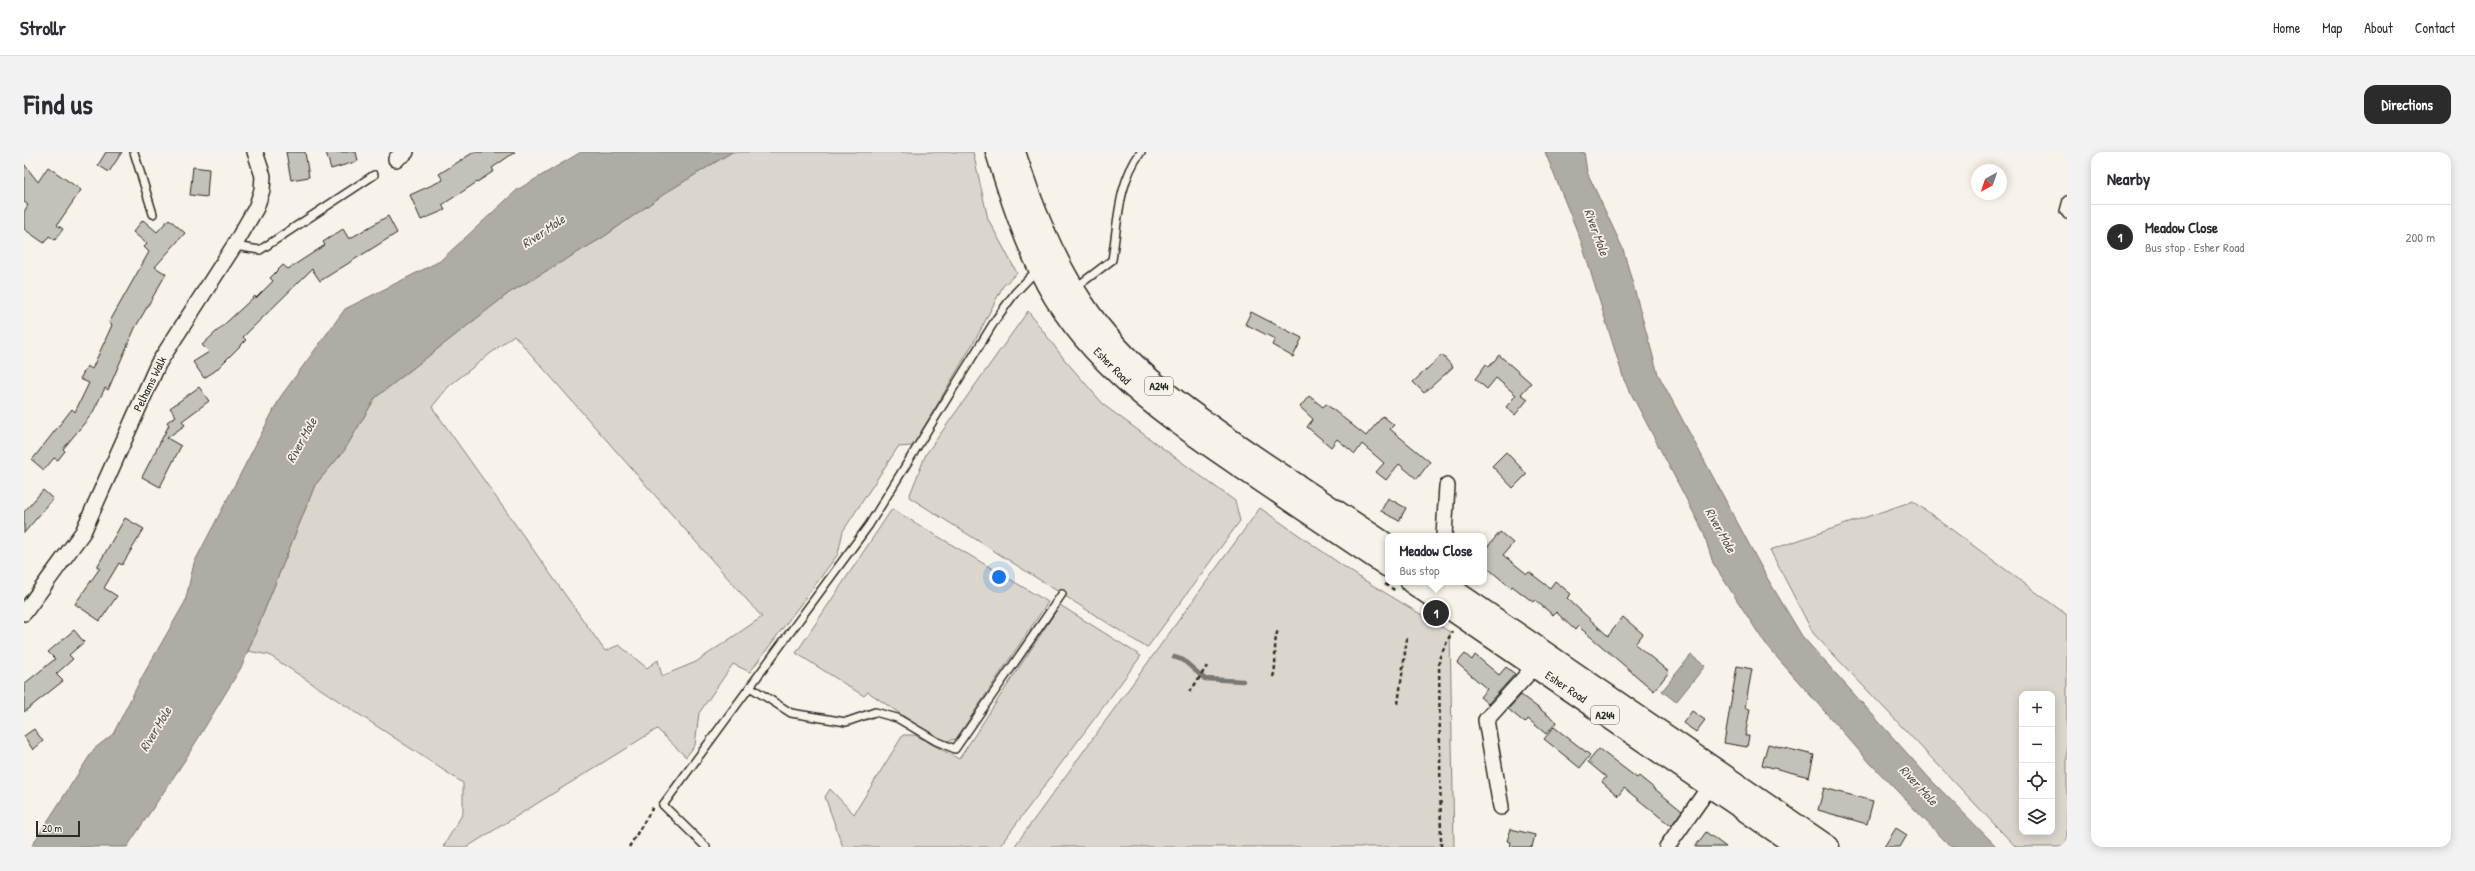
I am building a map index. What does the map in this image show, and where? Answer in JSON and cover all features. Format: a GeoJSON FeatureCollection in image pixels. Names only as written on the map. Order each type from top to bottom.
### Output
{"type":"FeatureCollection","features":[{"type":"Feature","properties":{"kind":"main road","name":"Esher Road"},"geometry":{"type":"LineString","coordinates":[[997,152],[1013,201],[1040,267],[1055,295],[1083,336],[1107,364],[1136,390],[1206,443],[1385,564]]}},
{"type":"Feature","properties":{"kind":"main road","name":"Esher Road"},"geometry":{"type":"LineString","coordinates":[[1014,152],[1044,234],[1074,290],[1111,340],[1160,387],[1236,444],[1385,544]]}},
{"type":"Feature","properties":{"kind":"main road","name":"Esher Road"},"geometry":{"type":"LineString","coordinates":[[1416,585],[1799,847]]}},
{"type":"Feature","properties":{"kind":"main road","name":"Esher Road"},"geometry":{"type":"LineString","coordinates":[[1445,585],[1828,847]]}},
{"type":"Feature","properties":{"kind":"street","name":"Pelhams Walk"},"geometry":{"type":"LineString","coordinates":[[24,613],[83,532],[158,364],[234,246],[256,208],[262,190],[263,176],[255,152]]}},
{"type":"Feature","properties":{"kind":"street"},"geometry":{"type":"LineString","coordinates":[[1444,533],[1447,486]]}},
{"type":"Feature","properties":{"kind":"street"},"geometry":{"type":"LineString","coordinates":[[1501,807],[1486,720],[1534,666]]}},
{"type":"Feature","properties":{"kind":"street"},"geometry":{"type":"LineString","coordinates":[[1667,847],[1710,786]]}},
{"type":"Feature","properties":{"kind":"lane"},"geometry":{"type":"LineString","coordinates":[[134,152],[153,214]]}},
{"type":"Feature","properties":{"kind":"lane"},"geometry":{"type":"LineString","coordinates":[[1074,290],[1112,260],[1124,182],[1141,152]]}},
{"type":"Feature","properties":{"kind":"lane"},"geometry":{"type":"LineString","coordinates":[[234,246],[260,250],[374,174]]}},
{"type":"Feature","properties":{"kind":"lane"},"geometry":{"type":"LineString","coordinates":[[2067,200],[2064,211],[2067,215]]}},
{"type":"Feature","properties":{"kind":"lane"},"geometry":{"type":"LineString","coordinates":[[706,847],[663,805],[869,526],[996,319],[1014,293],[1040,267]]}},
{"type":"Feature","properties":{"kind":"lane"},"geometry":{"type":"LineString","coordinates":[[750,687],[791,713],[846,722],[875,712],[897,718],[936,741],[955,749],[1062,594]]}},
{"type":"Feature","properties":{"kind":"path"},"geometry":{"type":"LineString","coordinates":[[1441,847],[1439,659],[1446,640],[1454,627]]}},
{"type":"Feature","properties":{"kind":"path"},"geometry":{"type":"LineString","coordinates":[[1273,677],[1276,656],[1273,644],[1278,630]]}},
{"type":"Feature","properties":{"kind":"path"},"geometry":{"type":"LineString","coordinates":[[1398,704],[1407,638]]}},
{"type":"Feature","properties":{"kind":"path"},"geometry":{"type":"LineString","coordinates":[[1190,692],[1206,666]]}},
{"type":"Feature","properties":{"kind":"path"},"geometry":{"type":"LineString","coordinates":[[629,847],[656,802],[663,805]]}},
{"type":"Feature","properties":{"kind":"shaded area"},"geometry":{"type":"Polygon","coordinates":[[[732,152],[973,152],[988,219],[1017,273],[1003,286],[979,333],[913,446],[898,447],[843,531],[838,554],[750,672],[733,664],[699,713],[695,745],[686,757],[657,729],[467,847],[443,847],[463,813],[463,783],[269,655],[248,651],[315,485],[344,451],[375,398],[509,293],[602,238],[667,192],[732,152]],[[514,335],[449,386],[432,407],[605,651],[619,645],[647,668],[658,660],[662,676],[696,662],[762,617],[514,335]]]}},
{"type":"Feature","properties":{"kind":"shaded area"},"geometry":{"type":"Polygon","coordinates":[[[1028,311],[1064,359],[1105,406],[1235,501],[1240,521],[1147,648],[909,497],[926,454],[1028,311]]]}},
{"type":"Feature","properties":{"kind":"shaded area"},"geometry":{"type":"Polygon","coordinates":[[[1913,501],[2067,615],[2067,847],[2016,847],[1813,633],[1770,550],[1913,501]]]}},
{"type":"Feature","properties":{"kind":"shaded area"},"geometry":{"type":"Polygon","coordinates":[[[1260,508],[1359,577],[1450,632],[1454,847],[1014,847],[1260,508]]]}},
{"type":"Feature","properties":{"kind":"shaded area"},"geometry":{"type":"Polygon","coordinates":[[[892,509],[1048,602],[956,739],[942,742],[868,692],[864,696],[796,653],[892,509]]]}},
{"type":"Feature","properties":{"kind":"shaded area"},"geometry":{"type":"Polygon","coordinates":[[[1060,605],[1141,656],[999,847],[843,847],[825,797],[830,789],[854,814],[903,735],[915,735],[959,759],[1060,605]]]}},
{"type":"Feature","properties":{"kind":"water","name":"River Mole"},"geometry":{"type":"Polygon","coordinates":[[[581,152],[732,152],[667,192],[602,238],[509,293],[375,398],[344,451],[315,485],[242,666],[185,760],[127,847],[31,847],[94,749],[113,734],[142,677],[185,602],[194,563],[281,396],[345,309],[440,261],[517,190],[581,152]]]}},
{"type":"Feature","properties":{"kind":"water","name":"River Mole"},"geometry":{"type":"Polygon","coordinates":[[[1545,152],[1584,152],[1587,172],[1623,249],[1658,374],[1766,576],[1802,636],[1931,780],[1997,847],[1951,847],[1870,763],[1766,645],[1713,563],[1703,531],[1624,380],[1581,241],[1545,152]]]}},
{"type":"Feature","properties":{"kind":"water"},"geometry":{"type":"Polygon","coordinates":[[[1691,655],[1705,666],[1676,702],[1662,691],[1691,655]]]}},
{"type":"Feature","properties":{"kind":"building"},"geometry":{"type":"Polygon","coordinates":[[[106,152],[122,152],[109,172],[98,165],[106,152]]]}},
{"type":"Feature","properties":{"kind":"building"},"geometry":{"type":"Polygon","coordinates":[[[286,152],[305,152],[309,177],[291,180],[286,152]]]}},
{"type":"Feature","properties":{"kind":"building"},"geometry":{"type":"Polygon","coordinates":[[[326,152],[356,152],[358,161],[331,169],[326,152]]]}},
{"type":"Feature","properties":{"kind":"building"},"geometry":{"type":"Polygon","coordinates":[[[474,152],[515,152],[492,168],[494,171],[442,205],[445,210],[421,220],[410,195],[443,180],[439,174],[474,152]]]}},
{"type":"Feature","properties":{"kind":"building"},"geometry":{"type":"Polygon","coordinates":[[[24,164],[38,182],[48,167],[81,190],[57,225],[63,229],[55,240],[49,236],[44,243],[24,229],[24,212],[28,205],[24,202],[24,164]]]}},
{"type":"Feature","properties":{"kind":"building"},"geometry":{"type":"Polygon","coordinates":[[[193,167],[209,169],[207,197],[190,195],[193,167]]]}},
{"type":"Feature","properties":{"kind":"building"},"geometry":{"type":"Polygon","coordinates":[[[388,216],[397,233],[320,281],[312,269],[243,337],[246,340],[215,371],[204,378],[193,362],[209,352],[202,345],[255,296],[256,298],[273,281],[270,278],[283,265],[288,269],[325,245],[323,242],[343,229],[349,239],[388,216]]]}},
{"type":"Feature","properties":{"kind":"building"},"geometry":{"type":"Polygon","coordinates":[[[169,219],[185,233],[155,267],[166,274],[135,328],[108,390],[105,388],[92,414],[63,449],[65,451],[58,460],[54,458],[44,470],[32,460],[72,409],[75,412],[89,383],[80,379],[87,366],[92,369],[112,325],[109,323],[149,252],[144,247],[147,244],[133,232],[143,220],[157,232],[169,219]]]}},
{"type":"Feature","properties":{"kind":"building"},"geometry":{"type":"Polygon","coordinates":[[[1251,312],[1302,338],[1293,357],[1272,345],[1275,339],[1245,324],[1251,312]]]}},
{"type":"Feature","properties":{"kind":"building"},"geometry":{"type":"Polygon","coordinates":[[[1442,355],[1453,367],[1424,393],[1413,382],[1442,355]]]}},
{"type":"Feature","properties":{"kind":"building"},"geometry":{"type":"Polygon","coordinates":[[[1499,355],[1531,383],[1521,394],[1528,399],[1515,415],[1506,407],[1516,395],[1496,378],[1487,389],[1475,379],[1486,364],[1489,367],[1499,355]]]}},
{"type":"Feature","properties":{"kind":"building"},"geometry":{"type":"Polygon","coordinates":[[[199,387],[209,401],[182,421],[185,425],[167,438],[181,446],[160,487],[142,477],[169,425],[167,422],[176,416],[170,408],[199,387]]]}},
{"type":"Feature","properties":{"kind":"building"},"geometry":{"type":"Polygon","coordinates":[[[1309,396],[1323,407],[1326,404],[1366,436],[1383,416],[1394,425],[1390,429],[1430,462],[1417,479],[1399,464],[1386,480],[1376,472],[1384,463],[1362,444],[1355,454],[1337,439],[1331,447],[1307,427],[1313,419],[1300,407],[1309,396]]]}},
{"type":"Feature","properties":{"kind":"building"},"geometry":{"type":"Polygon","coordinates":[[[1506,452],[1527,474],[1513,488],[1492,466],[1506,452]]]}},
{"type":"Feature","properties":{"kind":"building"},"geometry":{"type":"Polygon","coordinates":[[[43,490],[53,499],[24,533],[24,512],[43,490]]]}},
{"type":"Feature","properties":{"kind":"building"},"geometry":{"type":"Polygon","coordinates":[[[1388,498],[1406,508],[1399,521],[1381,511],[1388,498]]]}},
{"type":"Feature","properties":{"kind":"building"},"geometry":{"type":"Polygon","coordinates":[[[125,518],[144,529],[122,565],[119,563],[104,588],[117,596],[100,621],[75,604],[100,568],[97,567],[125,518]]]}},
{"type":"Feature","properties":{"kind":"building"},"geometry":{"type":"Polygon","coordinates":[[[1500,532],[1513,543],[1503,555],[1527,574],[1529,572],[1550,588],[1555,581],[1571,594],[1567,598],[1608,636],[1623,617],[1643,634],[1635,644],[1669,672],[1654,691],[1578,626],[1575,630],[1556,612],[1553,615],[1535,600],[1533,602],[1512,586],[1511,588],[1487,568],[1487,547],[1500,532]]]}},
{"type":"Feature","properties":{"kind":"building"},"geometry":{"type":"Polygon","coordinates":[[[74,630],[84,642],[69,655],[73,659],[56,674],[63,681],[24,712],[24,684],[55,659],[48,652],[74,630]]]}},
{"type":"Feature","properties":{"kind":"building"},"geometry":{"type":"Polygon","coordinates":[[[1465,654],[1472,660],[1475,655],[1499,675],[1506,667],[1515,674],[1488,704],[1480,697],[1487,689],[1457,663],[1465,654]]]}},
{"type":"Feature","properties":{"kind":"building"},"geometry":{"type":"Polygon","coordinates":[[[1737,666],[1752,669],[1745,708],[1750,709],[1745,736],[1749,736],[1747,747],[1724,743],[1737,666]]]}},
{"type":"Feature","properties":{"kind":"building"},"geometry":{"type":"Polygon","coordinates":[[[1521,695],[1557,722],[1546,734],[1528,719],[1525,723],[1508,709],[1521,695]]]}},
{"type":"Feature","properties":{"kind":"building"},"geometry":{"type":"Polygon","coordinates":[[[1692,711],[1705,720],[1696,732],[1683,723],[1692,711]]]}},
{"type":"Feature","properties":{"kind":"building"},"geometry":{"type":"Polygon","coordinates":[[[1554,727],[1590,755],[1580,768],[1544,739],[1554,727]]]}},
{"type":"Feature","properties":{"kind":"building"},"geometry":{"type":"Polygon","coordinates":[[[34,729],[43,741],[33,750],[24,736],[34,729]]]}},
{"type":"Feature","properties":{"kind":"building"},"geometry":{"type":"Polygon","coordinates":[[[1768,744],[1814,755],[1809,777],[1762,765],[1768,744]]]}},
{"type":"Feature","properties":{"kind":"building"},"geometry":{"type":"Polygon","coordinates":[[[1599,749],[1637,778],[1639,776],[1682,811],[1671,826],[1624,788],[1618,796],[1602,782],[1606,777],[1588,762],[1599,749]]]}},
{"type":"Feature","properties":{"kind":"building"},"geometry":{"type":"Polygon","coordinates":[[[1824,788],[1873,801],[1867,824],[1818,810],[1824,788]]]}},
{"type":"Feature","properties":{"kind":"building"},"geometry":{"type":"Polygon","coordinates":[[[1896,828],[1907,835],[1900,847],[1884,847],[1896,828]]]}},
{"type":"Feature","properties":{"kind":"building"},"geometry":{"type":"Polygon","coordinates":[[[1511,829],[1535,835],[1532,847],[1510,847],[1511,842],[1507,841],[1511,829]]]}},
{"type":"Feature","properties":{"kind":"building"},"geometry":{"type":"Polygon","coordinates":[[[1706,832],[1726,847],[1695,847],[1706,832]]]}},
{"type":"Feature","properties":{"kind":"waterway"},"geometry":{"type":"LineString","coordinates":[[1174,657],[1183,660],[1205,679],[1243,681]]}},
{"type":"Feature","properties":{"kind":"place","name":"Meadow Close"},"geometry":{"type":"Point","coordinates":[1436,613]}}]}
